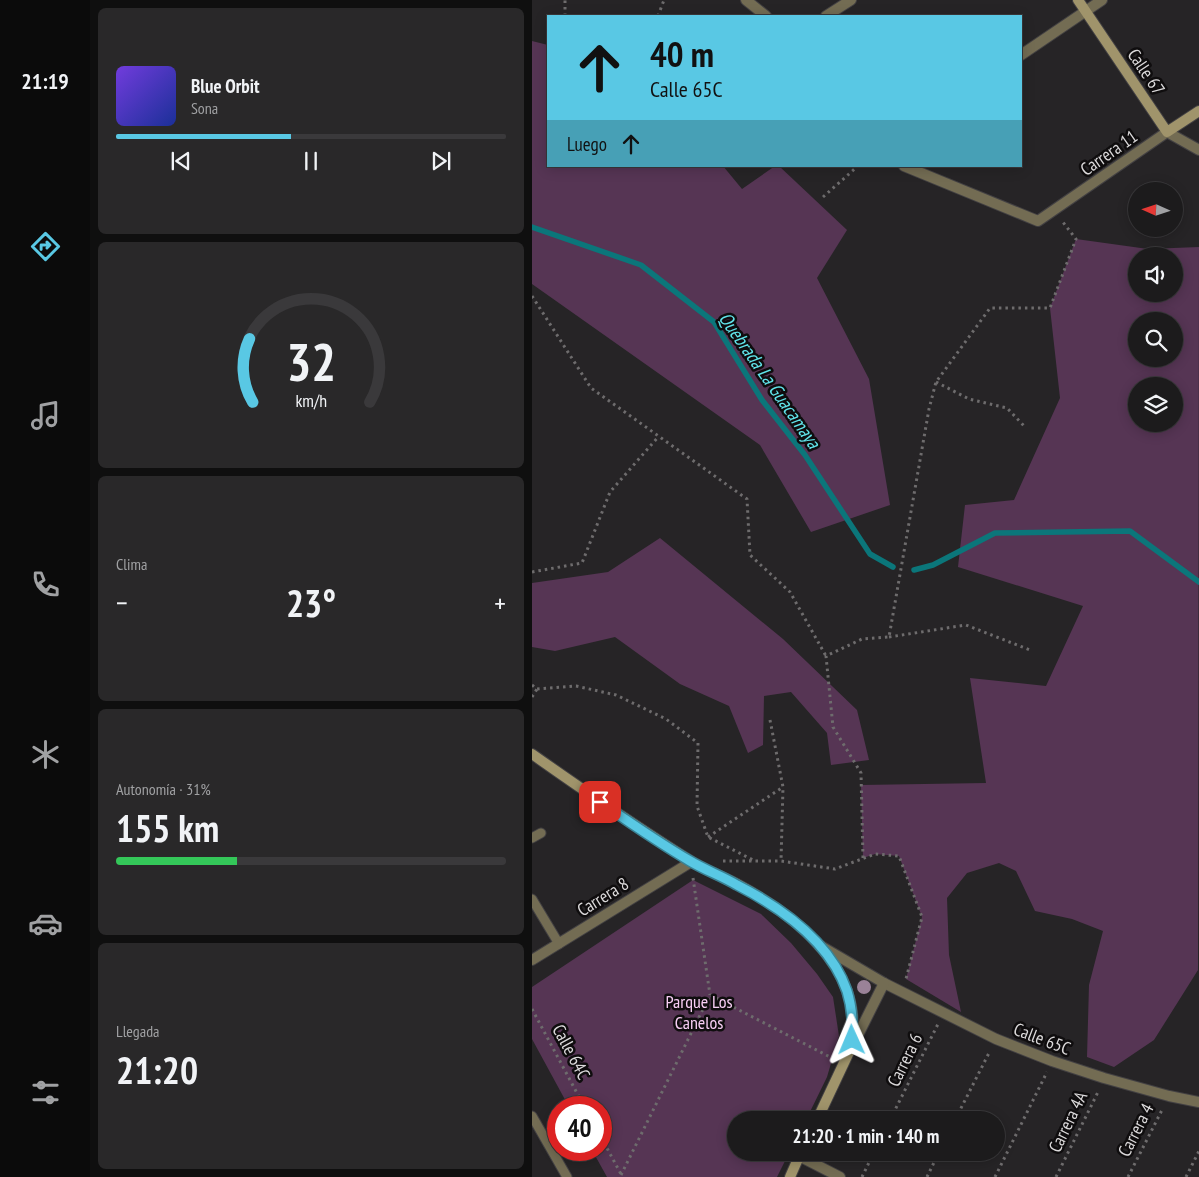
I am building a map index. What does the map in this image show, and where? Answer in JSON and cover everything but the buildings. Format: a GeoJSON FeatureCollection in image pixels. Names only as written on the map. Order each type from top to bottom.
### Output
{"type":"FeatureCollection","features":[{"type":"Feature","properties":{"kind":"street"},"geometry":{"type":"LineString","coordinates":[[746,0],[765,15]]}},
{"type":"Feature","properties":{"kind":"street"},"geometry":{"type":"LineString","coordinates":[[828,15],[851,0]]}},
{"type":"Feature","properties":{"kind":"street","name":"Calle 67"},"geometry":{"type":"LineString","coordinates":[[1078,0],[1167,132],[1198,150]]}},
{"type":"Feature","properties":{"kind":"street"},"geometry":{"type":"LineString","coordinates":[[1022,54],[1102,0]]}},
{"type":"Feature","properties":{"kind":"street","name":"Carrera 11"},"geometry":{"type":"LineString","coordinates":[[906,167],[1038,221],[1198,111]]}},
{"type":"Feature","properties":{"kind":"street","name":"Calle 65C"},"geometry":{"type":"LineString","coordinates":[[532,754],[614,812],[691,862],[737,884],[778,909],[798,923],[818,944],[884,983],[996,1039],[1052,1061],[1104,1078],[1198,1102]]}},
{"type":"Feature","properties":{"kind":"street","name":"Carrera 8"},"geometry":{"type":"LineString","coordinates":[[532,960],[691,862]]}},
{"type":"Feature","properties":{"kind":"street"},"geometry":{"type":"LineString","coordinates":[[818,944],[842,978],[847,992],[852,1015],[850,1050]]}},
{"type":"Feature","properties":{"kind":"street"},"geometry":{"type":"LineString","coordinates":[[821,1111],[884,983]]}},
{"type":"Feature","properties":{"kind":"street"},"geometry":{"type":"LineString","coordinates":[[790,1177],[797,1161]]}},
{"type":"Feature","properties":{"kind":"street"},"geometry":{"type":"LineString","coordinates":[[812,1161],[840,1177]]}},
{"type":"Feature","properties":{"kind":"lane"},"geometry":{"type":"LineString","coordinates":[[532,838],[541,833]]}},
{"type":"Feature","properties":{"kind":"lane"},"geometry":{"type":"LineString","coordinates":[[532,898],[559,944]]}},
{"type":"Feature","properties":{"kind":"lane"},"geometry":{"type":"LineString","coordinates":[[532,1116],[567,1177]]}},
{"type":"Feature","properties":{"kind":"path"},"geometry":{"type":"LineString","coordinates":[[565,15],[566,0]]}},
{"type":"Feature","properties":{"kind":"path"},"geometry":{"type":"LineString","coordinates":[[658,15],[664,0]]}},
{"type":"Feature","properties":{"kind":"path"},"geometry":{"type":"LineString","coordinates":[[822,197],[857,167]]}},
{"type":"Feature","properties":{"kind":"path"},"geometry":{"type":"LineString","coordinates":[[889,637],[929,409],[936,382],[990,308],[1050,308],[1076,239],[1054,210]]}},
{"type":"Feature","properties":{"kind":"path"},"geometry":{"type":"LineString","coordinates":[[532,296],[591,388],[747,499],[750,555],[790,592],[826,656],[833,727],[861,772],[863,858]]}},
{"type":"Feature","properties":{"kind":"path"},"geometry":{"type":"LineString","coordinates":[[936,382],[969,399],[1007,408],[1026,428]]}},
{"type":"Feature","properties":{"kind":"path"},"geometry":{"type":"LineString","coordinates":[[532,572],[582,563],[610,492],[659,436]]}},
{"type":"Feature","properties":{"kind":"path"},"geometry":{"type":"LineString","coordinates":[[826,656],[862,639],[889,637],[966,625],[1030,650]]}},
{"type":"Feature","properties":{"kind":"path"},"geometry":{"type":"LineString","coordinates":[[532,685],[537,689],[576,686],[616,695],[666,719],[698,743],[697,806],[708,837],[755,861]]}},
{"type":"Feature","properties":{"kind":"path"},"geometry":{"type":"LineString","coordinates":[[532,697],[537,689]]}},
{"type":"Feature","properties":{"kind":"path"},"geometry":{"type":"LineString","coordinates":[[770,720],[783,787],[781,860]]}},
{"type":"Feature","properties":{"kind":"path"},"geometry":{"type":"LineString","coordinates":[[708,837],[783,787]]}},
{"type":"Feature","properties":{"kind":"path"},"geometry":{"type":"LineString","coordinates":[[721,861],[781,860],[835,869],[875,854],[899,856],[922,917],[906,980],[900,990]]}},
{"type":"Feature","properties":{"kind":"path"},"geometry":{"type":"LineString","coordinates":[[622,1176],[710,994],[691,862]]}},
{"type":"Feature","properties":{"kind":"path"},"geometry":{"type":"LineString","coordinates":[[710,994],[843,1064]]}},
{"type":"Feature","properties":{"kind":"path","name":"Calle 64C"},"geometry":{"type":"LineString","coordinates":[[532,1009],[579,1096]]}},
{"type":"Feature","properties":{"kind":"path","name":"Carrera 6"},"geometry":{"type":"LineString","coordinates":[[895,1111],[944,1013]]}},
{"type":"Feature","properties":{"kind":"path"},"geometry":{"type":"LineString","coordinates":[[960,1111],[996,1039]]}},
{"type":"Feature","properties":{"kind":"path"},"geometry":{"type":"LineString","coordinates":[[995,1177],[1052,1061]]}},
{"type":"Feature","properties":{"kind":"path","name":"Carrera 4A"},"geometry":{"type":"LineString","coordinates":[[1056,1177],[1104,1078]]}},
{"type":"Feature","properties":{"kind":"path","name":"Carrera 4"},"geometry":{"type":"LineString","coordinates":[[1128,1177],[1169,1096]]}},
{"type":"Feature","properties":{"kind":"path"},"geometry":{"type":"LineString","coordinates":[[1186,1177],[1198,1151]]}},
{"type":"Feature","properties":{"kind":"path"},"geometry":{"type":"LineString","coordinates":[[612,1157],[622,1176]]}},
{"type":"Feature","properties":{"kind":"path"},"geometry":{"type":"LineString","coordinates":[[862,1177],[870,1161]]}},
{"type":"Feature","properties":{"kind":"path"},"geometry":{"type":"LineString","coordinates":[[927,1177],[935,1161]]}},
{"type":"Feature","properties":{"kind":"green space"},"geometry":{"type":"Polygon","coordinates":[[[532,41],[547,45],[547,167],[724,167],[742,189],[774,167],[780,167],[847,230],[817,278],[869,379],[890,505],[811,532],[760,445],[532,284],[532,41]]]}},
{"type":"Feature","properties":{"kind":"green space"},"geometry":{"type":"Polygon","coordinates":[[[1076,239],[1134,247],[1128,247],[1128,302],[1183,302],[1183,248],[1199,247],[1198,970],[1154,1040],[1114,1067],[1087,1057],[1089,985],[1103,931],[1072,919],[1035,911],[1016,871],[999,863],[967,873],[947,898],[949,955],[961,1012],[906,979],[922,917],[899,856],[875,854],[863,858],[861,785],[986,783],[970,678],[1046,686],[1083,606],[958,567],[965,505],[1014,500],[1060,398],[1050,308],[1076,239]]]}},
{"type":"Feature","properties":{"kind":"green space"},"geometry":{"type":"Polygon","coordinates":[[[660,538],[783,639],[857,710],[869,760],[831,765],[827,733],[791,692],[764,696],[763,745],[748,753],[729,706],[680,684],[615,637],[555,651],[532,647],[532,583],[608,572],[660,538]]]}},
{"type":"Feature","properties":{"kind":"green space","name":"Parque Los Canelos"},"geometry":{"type":"Polygon","coordinates":[[[693,880],[761,914],[791,943],[833,997],[839,1036],[827,1077],[810,1111],[727,1111],[727,1161],[785,1161],[777,1177],[607,1177],[598,1161],[612,1161],[612,1096],[563,1096],[532,1039],[532,987],[693,880]]]}},
{"type":"Feature","properties":{"kind":"waterway","name":"Quebrada La Guacamaya"},"geometry":{"type":"LineString","coordinates":[[532,227],[641,265],[714,322],[762,400],[805,455],[870,554],[893,567]]}},
{"type":"Feature","properties":{"kind":"waterway","name":"Quebrada La Guacamaya"},"geometry":{"type":"LineString","coordinates":[[914,570],[933,565],[995,533],[1130,531],[1199,582]]}},
{"type":"Feature","properties":{"kind":"route"},"geometry":{"type":"LineString","coordinates":[[600,802],[691,862],[757,895],[798,923],[818,944],[842,978],[852,1015],[852,1040]]}}]}
